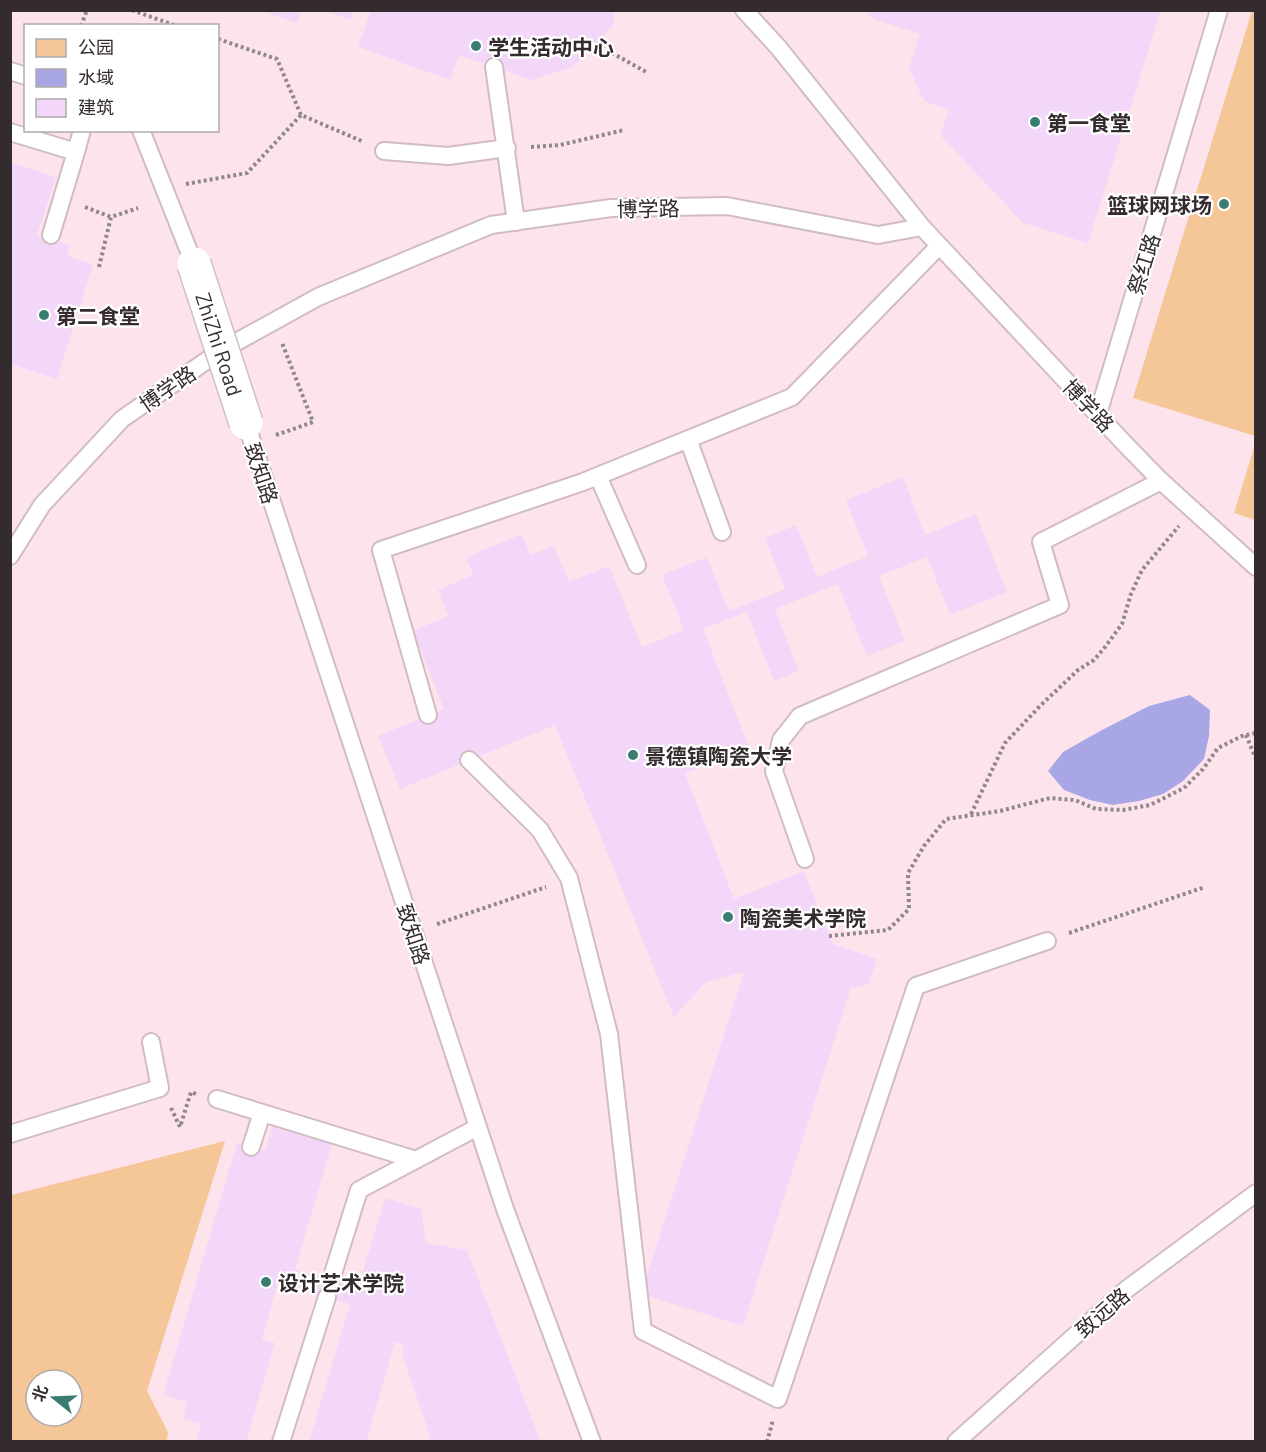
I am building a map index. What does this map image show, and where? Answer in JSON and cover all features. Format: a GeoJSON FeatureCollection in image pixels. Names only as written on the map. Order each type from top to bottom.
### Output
{"type":"FeatureCollection","features":[{"type":"Feature","properties":{"kind":"street","name":"ZhiZhi Road"},"geometry":{"type":"LineString","coordinates":[[194,264],[249,434]]}},
{"type":"Feature","properties":{"kind":"lane"},"geometry":{"type":"LineString","coordinates":[[744,10],[778,46],[922,227]]}},
{"type":"Feature","properties":{"kind":"lane","name":"祭红路"},"geometry":{"type":"LineString","coordinates":[[1098,414],[1219,10]]}},
{"type":"Feature","properties":{"kind":"lane"},"geometry":{"type":"LineString","coordinates":[[495,67],[516,222]]}},
{"type":"Feature","properties":{"kind":"lane"},"geometry":{"type":"LineString","coordinates":[[10,132],[76,152]]}},
{"type":"Feature","properties":{"kind":"lane"},"geometry":{"type":"LineString","coordinates":[[51,235],[81,132]]}},
{"type":"Feature","properties":{"kind":"lane"},"geometry":{"type":"LineString","coordinates":[[142,132],[194,264]]}},
{"type":"Feature","properties":{"kind":"lane"},"geometry":{"type":"LineString","coordinates":[[384,151],[448,156],[507,148]]}},
{"type":"Feature","properties":{"kind":"lane","name":"博学路"},"geometry":{"type":"LineString","coordinates":[[10,556],[42,505],[122,419],[222,350],[318,297],[491,225],[611,208],[727,206],[878,235],[922,227],[1161,481],[1256,567]]}},
{"type":"Feature","properties":{"kind":"lane"},"geometry":{"type":"LineString","coordinates":[[428,715],[381,550],[598,476],[792,397],[939,246]]}},
{"type":"Feature","properties":{"kind":"lane","name":"致知路"},"geometry":{"type":"LineString","coordinates":[[249,434],[505,1209],[592,1442]]}},
{"type":"Feature","properties":{"kind":"lane"},"geometry":{"type":"LineString","coordinates":[[688,439],[722,532]]}},
{"type":"Feature","properties":{"kind":"lane"},"geometry":{"type":"LineString","coordinates":[[598,476],[637,565]]}},
{"type":"Feature","properties":{"kind":"lane"},"geometry":{"type":"LineString","coordinates":[[805,859],[774,771],[781,740],[800,716],[1060,605],[1041,542],[1161,481]]}},
{"type":"Feature","properties":{"kind":"lane"},"geometry":{"type":"LineString","coordinates":[[469,760],[540,830],[569,878],[609,1034],[643,1331],[778,1399],[916,986],[1047,941]]}},
{"type":"Feature","properties":{"kind":"lane"},"geometry":{"type":"LineString","coordinates":[[10,1134],[160,1088],[151,1042]]}},
{"type":"Feature","properties":{"kind":"lane"},"geometry":{"type":"LineString","coordinates":[[217,1099],[416,1160]]}},
{"type":"Feature","properties":{"kind":"lane"},"geometry":{"type":"LineString","coordinates":[[251,1147],[262,1113]]}},
{"type":"Feature","properties":{"kind":"lane"},"geometry":{"type":"LineString","coordinates":[[331,1280],[359,1191],[478,1126]]}},
{"type":"Feature","properties":{"kind":"lane","name":"致远路"},"geometry":{"type":"LineString","coordinates":[[956,1442],[1127,1290],[1256,1193]]}},
{"type":"Feature","properties":{"kind":"lane"},"geometry":{"type":"LineString","coordinates":[[281,1442],[327,1297]]}},
{"type":"Feature","properties":{"kind":"path"},"geometry":{"type":"LineString","coordinates":[[132,10],[171,24]]}},
{"type":"Feature","properties":{"kind":"path"},"geometry":{"type":"LineString","coordinates":[[219,39],[277,59],[301,115],[384,151]]}},
{"type":"Feature","properties":{"kind":"path"},"geometry":{"type":"LineString","coordinates":[[596,44],[648,73]]}},
{"type":"Feature","properties":{"kind":"path"},"geometry":{"type":"LineString","coordinates":[[164,189],[247,173],[301,115]]}},
{"type":"Feature","properties":{"kind":"path"},"geometry":{"type":"LineString","coordinates":[[507,148],[560,145],[624,130]]}},
{"type":"Feature","properties":{"kind":"path"},"geometry":{"type":"LineString","coordinates":[[99,267],[111,217],[138,208]]}},
{"type":"Feature","properties":{"kind":"path"},"geometry":{"type":"LineString","coordinates":[[249,434],[313,422],[273,322]]}},
{"type":"Feature","properties":{"kind":"path"},"geometry":{"type":"LineString","coordinates":[[970,815],[1005,743],[1040,706],[1078,670],[1094,660],[1105,647],[1122,624],[1131,594],[1142,570],[1194,510]]}},
{"type":"Feature","properties":{"kind":"path"},"geometry":{"type":"LineString","coordinates":[[830,936],[888,930],[909,909],[908,873],[924,846],[946,819],[1000,811],[1050,798],[1075,800],[1096,809],[1123,810],[1150,805],[1184,788],[1203,769],[1218,748],[1246,735],[1256,733]]}},
{"type":"Feature","properties":{"kind":"path"},"geometry":{"type":"LineString","coordinates":[[1246,735],[1256,759]]}},
{"type":"Feature","properties":{"kind":"path"},"geometry":{"type":"LineString","coordinates":[[414,933],[569,878]]}},
{"type":"Feature","properties":{"kind":"path"},"geometry":{"type":"LineString","coordinates":[[1047,941],[1205,886]]}},
{"type":"Feature","properties":{"kind":"path"},"geometry":{"type":"LineString","coordinates":[[160,1088],[180,1127],[191,1092],[217,1099]]}},
{"type":"Feature","properties":{"kind":"shaded area","name":"景德镇陶瓷大学"},"geometry":{"type":"Polygon","coordinates":[[[11,11],[1255,11],[1255,1441],[11,1441],[11,11]]]}},
{"type":"Feature","properties":{"kind":"green space","name":"篮球网球场"},"geometry":{"type":"Polygon","coordinates":[[[1252,11],[1256,11],[1255,436],[1133,398],[1252,11]]]}},
{"type":"Feature","properties":{"kind":"green space"},"geometry":{"type":"Polygon","coordinates":[[[1255,444],[1255,520],[1234,513],[1255,444]]]}},
{"type":"Feature","properties":{"kind":"green space"},"geometry":{"type":"Polygon","coordinates":[[[225,1141],[147,1391],[168,1432],[167,1441],[11,1441],[11,1195],[225,1141]]]}},
{"type":"Feature","properties":{"kind":"water"},"geometry":{"type":"Polygon","coordinates":[[[1190,695],[1210,710],[1209,736],[1204,759],[1183,781],[1163,794],[1113,805],[1090,800],[1064,790],[1048,771],[1063,752],[1102,730],[1149,706],[1190,695]]]}},
{"type":"Feature","properties":{"kind":"building"},"geometry":{"type":"Polygon","coordinates":[[[259,10],[301,10],[297,23],[259,10]]]}},
{"type":"Feature","properties":{"kind":"building"},"geometry":{"type":"Polygon","coordinates":[[[323,10],[354,10],[351,20],[323,10]]]}},
{"type":"Feature","properties":{"kind":"building","name":"学生活动中心"},"geometry":{"type":"Polygon","coordinates":[[[371,10],[614,10],[614,24],[571,68],[531,80],[459,55],[450,80],[358,47],[371,10]]]}},
{"type":"Feature","properties":{"kind":"building","name":"第一食堂"},"geometry":{"type":"Polygon","coordinates":[[[865,10],[1161,10],[1088,243],[1023,223],[940,135],[949,110],[924,101],[909,68],[920,34],[871,18],[865,10]]]}},
{"type":"Feature","properties":{"kind":"building","name":"第二食堂"},"geometry":{"type":"Polygon","coordinates":[[[10,162],[56,177],[37,235],[70,245],[67,256],[93,265],[57,379],[10,364],[10,162]]]}},
{"type":"Feature","properties":{"kind":"building","name":"陶瓷美术学院"},"geometry":{"type":"Polygon","coordinates":[[[903,477],[925,535],[976,514],[1007,592],[950,615],[927,557],[879,576],[905,641],[867,656],[838,584],[775,609],[799,671],[774,681],[747,612],[703,629],[749,747],[685,773],[734,899],[804,871],[833,944],[877,959],[869,984],[851,988],[743,1326],[641,1294],[744,972],[706,982],[674,1017],[555,725],[400,789],[378,736],[444,709],[413,631],[448,616],[438,590],[473,575],[466,557],[522,534],[530,555],[554,546],[569,582],[609,566],[642,647],[684,630],[662,575],[707,557],[729,611],[785,589],[765,538],[796,525],[817,577],[868,556],[846,500],[903,477]]]}},
{"type":"Feature","properties":{"kind":"building","name":"设计艺术学院"},"geometry":{"type":"Polygon","coordinates":[[[274,1120],[334,1138],[295,1269],[358,1288],[385,1198],[421,1209],[426,1243],[467,1250],[541,1442],[432,1442],[402,1354],[404,1345],[395,1342],[366,1442],[309,1442],[350,1304],[278,1283],[262,1339],[275,1343],[246,1442],[196,1442],[201,1424],[183,1419],[187,1402],[163,1395],[237,1143],[265,1151],[274,1120]]]}},
{"type":"Feature","properties":{"kind":"place","name":"学生活动中心"},"geometry":{"type":"Point","coordinates":[476,46]}},
{"type":"Feature","properties":{"kind":"place","name":"第一食堂"},"geometry":{"type":"Point","coordinates":[1035,122]}},
{"type":"Feature","properties":{"kind":"place","name":"篮球网球场"},"geometry":{"type":"Point","coordinates":[1224,204]}},
{"type":"Feature","properties":{"kind":"place","name":"第二食堂"},"geometry":{"type":"Point","coordinates":[44,315]}},
{"type":"Feature","properties":{"kind":"place","name":"景德镇陶瓷大学"},"geometry":{"type":"Point","coordinates":[633,755]}},
{"type":"Feature","properties":{"kind":"place","name":"陶瓷美术学院"},"geometry":{"type":"Point","coordinates":[728,917]}},
{"type":"Feature","properties":{"kind":"place","name":"设计艺术学院"},"geometry":{"type":"Point","coordinates":[266,1282]}}]}
